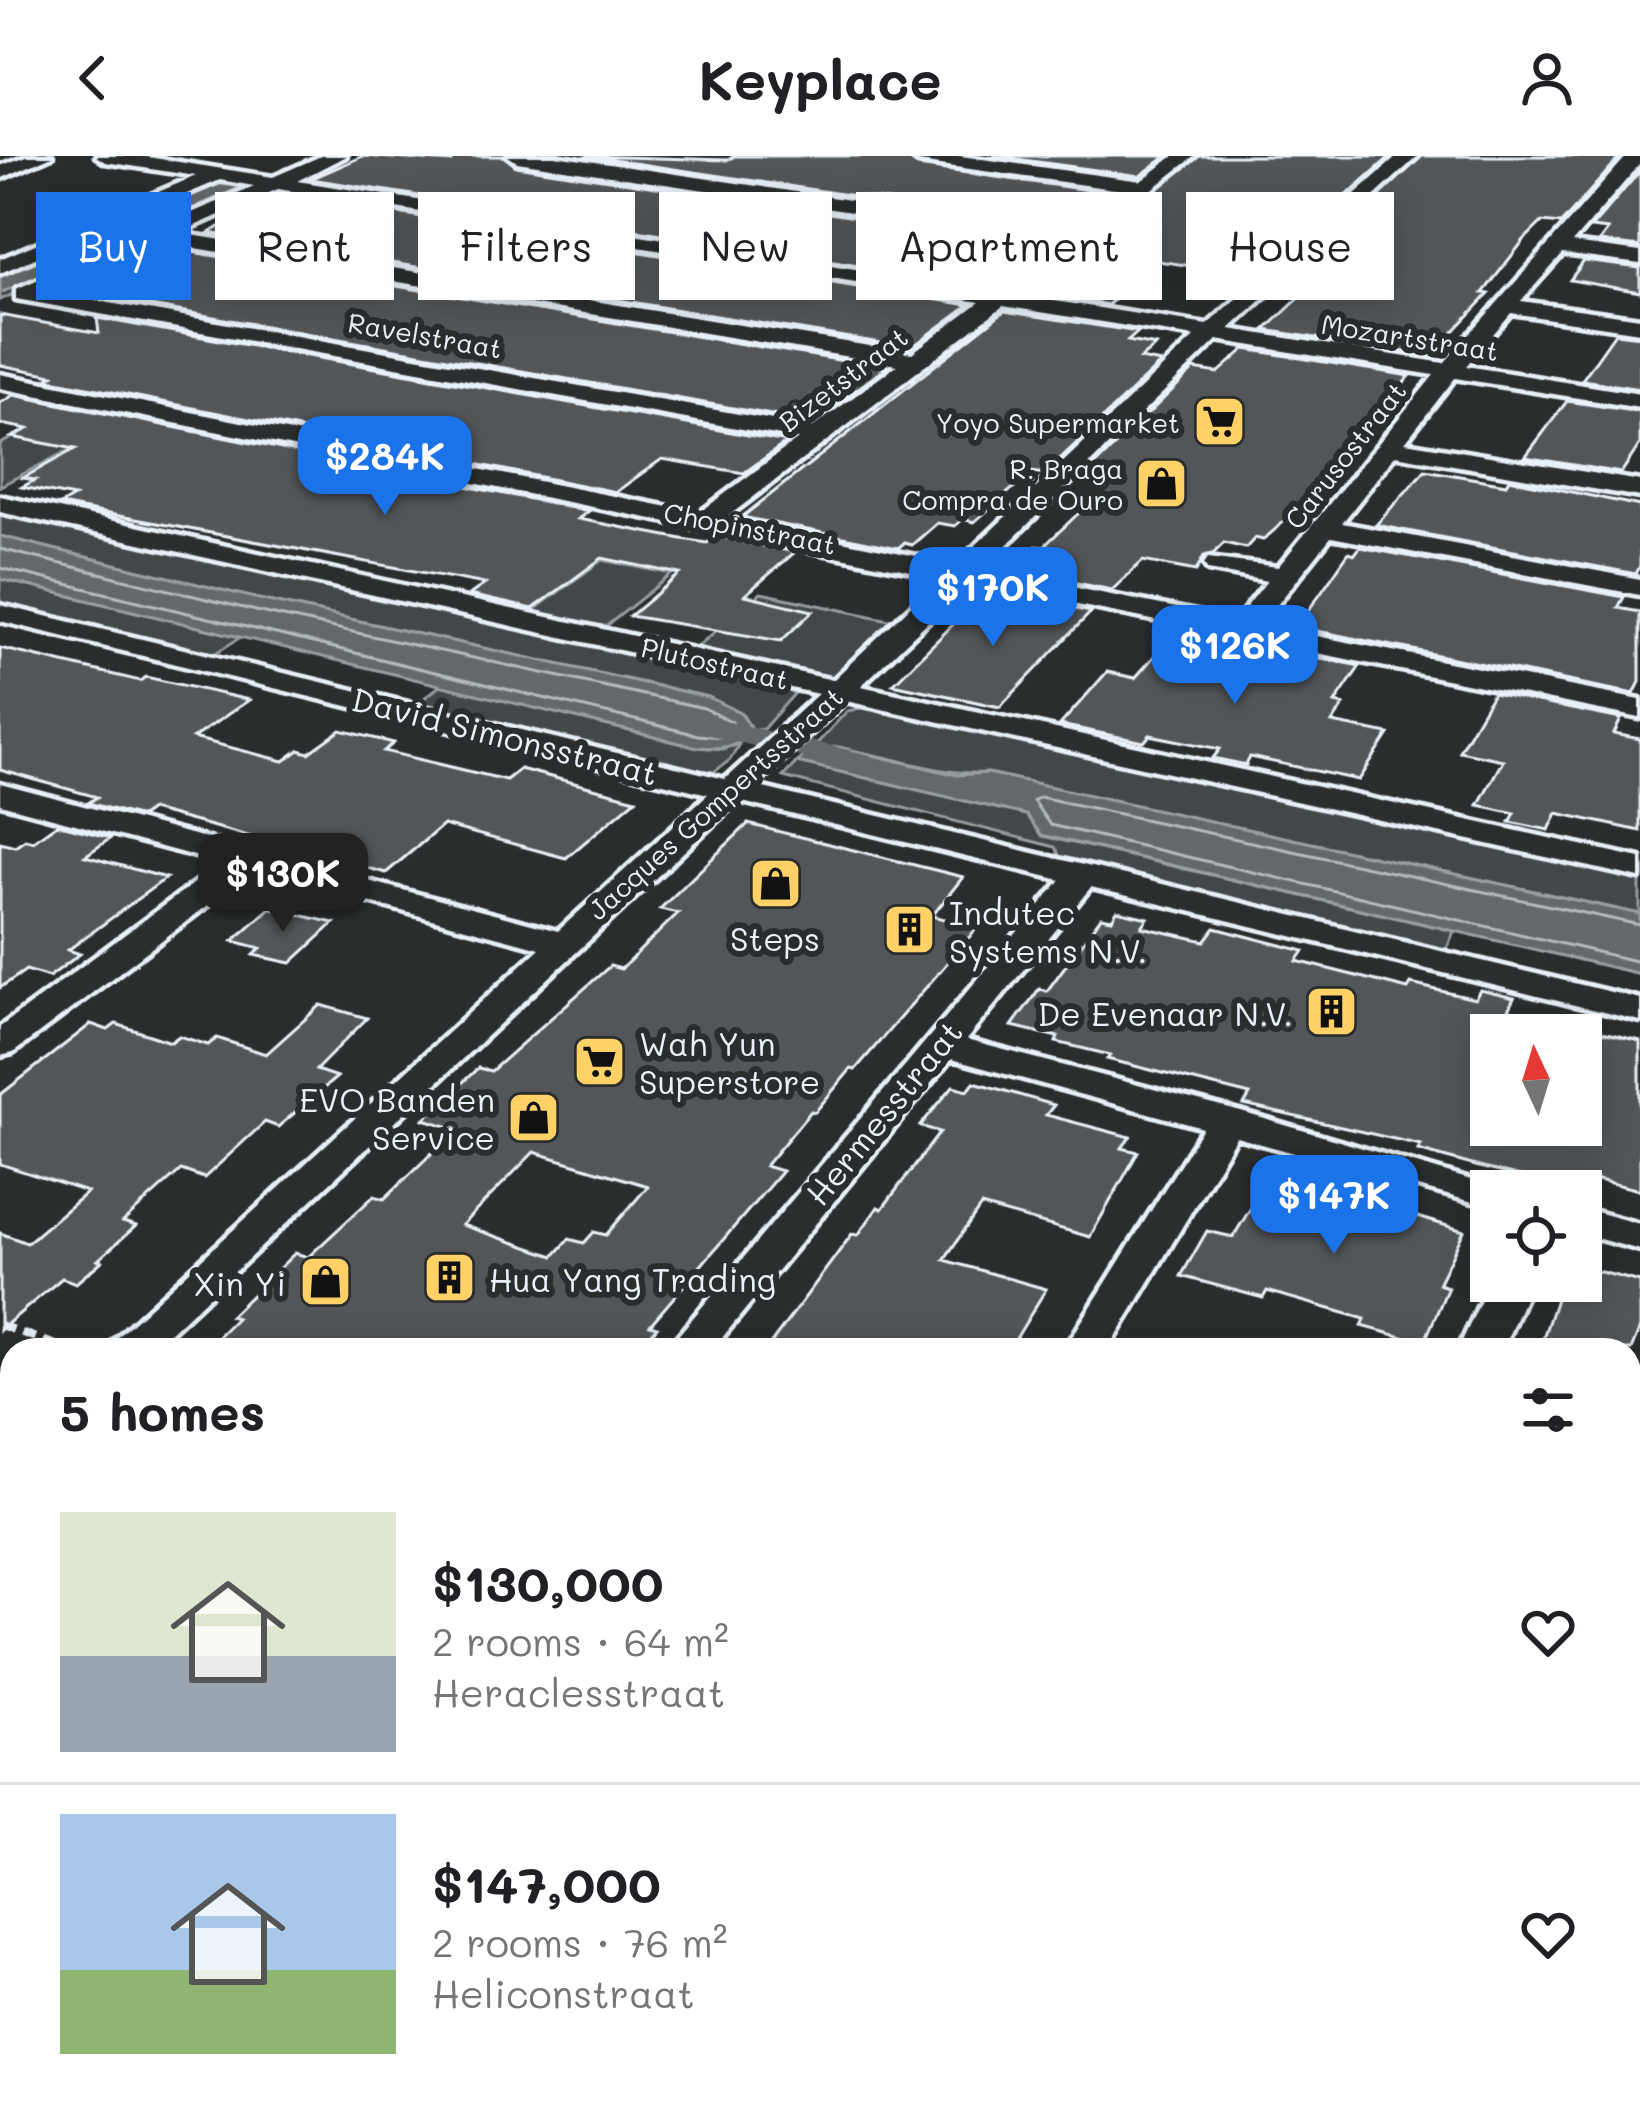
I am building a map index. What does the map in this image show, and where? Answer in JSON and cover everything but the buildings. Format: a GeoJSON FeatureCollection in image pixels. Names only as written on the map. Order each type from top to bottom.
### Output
{"type":"FeatureCollection","features":[{"type":"Feature","properties":{"kind":"street"},"geometry":{"type":"LineString","coordinates":[[0,172],[43,156]]}},
{"type":"Feature","properties":{"kind":"street","name":"Mozartstraat"},"geometry":{"type":"LineString","coordinates":[[105,156],[856,274]]}},
{"type":"Feature","properties":{"kind":"street"},"geometry":{"type":"LineString","coordinates":[[0,268],[262,156]]}},
{"type":"Feature","properties":{"kind":"street"},"geometry":{"type":"LineString","coordinates":[[191,221],[338,156]]}},
{"type":"Feature","properties":{"kind":"street"},"geometry":{"type":"LineString","coordinates":[[517,156],[856,206]]}},
{"type":"Feature","properties":{"kind":"street"},"geometry":{"type":"LineString","coordinates":[[920,156],[1144,188]]}},
{"type":"Feature","properties":{"kind":"street","name":"Bizetstraat"},"geometry":{"type":"LineString","coordinates":[[1138,192],[1186,156]]}},
{"type":"Feature","properties":{"kind":"street","name":"Jacques Gompertsstraat"},"geometry":{"type":"LineString","coordinates":[[137,1338],[831,698],[1213,332],[1409,156]]}},
{"type":"Feature","properties":{"kind":"street","name":"Carusostraat"},"geometry":{"type":"LineString","coordinates":[[1243,629],[1449,371],[1637,156]]}},
{"type":"Feature","properties":{"kind":"street"},"geometry":{"type":"LineString","coordinates":[[1605,193],[1640,197]]}},
{"type":"Feature","properties":{"kind":"street"},"geometry":{"type":"LineString","coordinates":[[191,241],[917,361]]}},
{"type":"Feature","properties":{"kind":"street"},"geometry":{"type":"LineString","coordinates":[[1557,247],[1640,258]]}},
{"type":"Feature","properties":{"kind":"street"},"geometry":{"type":"LineString","coordinates":[[0,304],[36,289]]}},
{"type":"Feature","properties":{"kind":"street","name":"Ravelstraat"},"geometry":{"type":"LineString","coordinates":[[24,294],[816,435]]}},
{"type":"Feature","properties":{"kind":"street","name":"Bizetstraat"},"geometry":{"type":"LineString","coordinates":[[709,519],[996,300]]}},
{"type":"Feature","properties":{"kind":"street","name":"Mozartstraat"},"geometry":{"type":"LineString","coordinates":[[1018,300],[1640,401]]}},
{"type":"Feature","properties":{"kind":"street"},"geometry":{"type":"LineString","coordinates":[[1246,302],[1274,318]]}},
{"type":"Feature","properties":{"kind":"street"},"geometry":{"type":"LineString","coordinates":[[1508,306],[1640,325]]}},
{"type":"Feature","properties":{"kind":"street","name":"Chopinstraat"},"geometry":{"type":"LineString","coordinates":[[0,381],[709,519],[1640,709]]}},
{"type":"Feature","properties":{"kind":"street"},"geometry":{"type":"LineString","coordinates":[[1390,447],[1640,489]]}},
{"type":"Feature","properties":{"kind":"street","name":"Plutostraat"},"geometry":{"type":"LineString","coordinates":[[0,505],[831,698],[1640,868]]}},
{"type":"Feature","properties":{"kind":"street"},"geometry":{"type":"LineString","coordinates":[[1327,528],[1640,587]]}},
{"type":"Feature","properties":{"kind":"street"},"geometry":{"type":"LineString","coordinates":[[1218,564],[1287,577]]}},
{"type":"Feature","properties":{"kind":"street","name":"David Simonsstraat"},"geometry":{"type":"LineString","coordinates":[[0,613],[738,781],[1082,877],[1640,1010]]}},
{"type":"Feature","properties":{"kind":"street"},"geometry":{"type":"LineString","coordinates":[[2,797],[561,943]]}},
{"type":"Feature","properties":{"kind":"street"},"geometry":{"type":"LineString","coordinates":[[0,1045],[244,861]]}},
{"type":"Feature","properties":{"kind":"street","name":"Hermesstraat"},"geometry":{"type":"LineString","coordinates":[[698,1338],[938,1044],[1082,877]]}},
{"type":"Feature","properties":{"kind":"street"},"geometry":{"type":"LineString","coordinates":[[938,1044],[1470,1190]]}},
{"type":"Feature","properties":{"kind":"street"},"geometry":{"type":"LineString","coordinates":[[1093,1338],[1227,1120]]}},
{"type":"Feature","properties":{"kind":"street"},"geometry":{"type":"LineString","coordinates":[[1602,1227],[1640,1237]]}},
{"type":"Feature","properties":{"kind":"street"},"geometry":{"type":"LineString","coordinates":[[1485,1338],[1502,1302]]}},
{"type":"Feature","properties":{"kind":"path"},"geometry":{"type":"LineString","coordinates":[[0,1325],[36,1338]]}},
{"type":"Feature","properties":{"kind":"shaded area"},"geometry":{"type":"Polygon","coordinates":[[[229,180],[255,186],[232,192],[243,187],[219,184],[191,196],[190,192],[229,180]]]}},
{"type":"Feature","properties":{"kind":"shaded area"},"geometry":{"type":"Polygon","coordinates":[[[215,199],[215,204],[191,215],[191,210],[215,199]]]}},
{"type":"Feature","properties":{"kind":"shaded area"},"geometry":{"type":"Polygon","coordinates":[[[36,257],[36,262],[0,277],[0,272],[36,257]]]}},
{"type":"Feature","properties":{"kind":"shaded area"},"geometry":{"type":"Polygon","coordinates":[[[36,277],[36,284],[0,300],[0,293],[36,277]]]}},
{"type":"Feature","properties":{"kind":"shaded area"},"geometry":{"type":"Polygon","coordinates":[[[101,407],[138,414],[0,486],[0,444],[16,436],[37,440],[101,407]]]}},
{"type":"Feature","properties":{"kind":"shaded area"},"geometry":{"type":"Polygon","coordinates":[[[0,510],[782,687],[794,694],[763,729],[752,730],[741,713],[708,697],[258,599],[0,536],[0,510]]]}},
{"type":"Feature","properties":{"kind":"shaded area"},"geometry":{"type":"Polygon","coordinates":[[[602,560],[672,574],[604,628],[531,612],[602,560]]]}},
{"type":"Feature","properties":{"kind":"shaded area"},"geometry":{"type":"Polygon","coordinates":[[[0,579],[241,637],[211,656],[0,606],[0,579]]]}},
{"type":"Feature","properties":{"kind":"shaded area"},"geometry":{"type":"Polygon","coordinates":[[[761,593],[894,621],[841,674],[828,678],[692,651],[761,593]]]}},
{"type":"Feature","properties":{"kind":"shaded area"},"geometry":{"type":"Polygon","coordinates":[[[441,685],[696,747],[722,749],[739,744],[730,760],[714,772],[652,764],[418,703],[441,685]]]}},
{"type":"Feature","properties":{"kind":"shaded area"},"geometry":{"type":"Polygon","coordinates":[[[870,706],[1640,878],[1640,914],[988,773],[813,748],[847,711],[870,706]]]}},
{"type":"Feature","properties":{"kind":"shaded area"},"geometry":{"type":"Polygon","coordinates":[[[797,762],[1026,815],[1042,836],[1454,931],[1446,951],[1062,861],[1055,847],[783,777],[797,762]]]}},
{"type":"Feature","properties":{"kind":"water"},"geometry":{"type":"Polygon","coordinates":[[[219,184],[243,186],[215,192],[215,198],[191,209],[191,196],[219,184]]]}},
{"type":"Feature","properties":{"kind":"water"},"geometry":{"type":"Polygon","coordinates":[[[36,262],[36,277],[0,293],[0,277],[36,262]]]}},
{"type":"Feature","properties":{"kind":"water"},"geometry":{"type":"Polygon","coordinates":[[[0,536],[259,599],[708,697],[741,713],[752,730],[727,746],[696,747],[0,579],[0,536]]]}},
{"type":"Feature","properties":{"kind":"water"},"geometry":{"type":"Polygon","coordinates":[[[839,747],[957,775],[988,773],[1640,914],[1640,974],[1041,835],[1026,815],[797,762],[813,748],[839,747]]]}},
{"type":"Feature","properties":{"kind":"waterway"},"geometry":{"type":"LineString","coordinates":[[694,723],[859,762]]}},
{"type":"Feature","properties":{"kind":"place","name":"Yoyo Supermarket"},"geometry":{"type":"Point","coordinates":[1219,422]}},
{"type":"Feature","properties":{"kind":"place","name":"R. Braga Compra de Ouro"},"geometry":{"type":"Point","coordinates":[1162,484]}},
{"type":"Feature","properties":{"kind":"place","name":"Steps"},"geometry":{"type":"Point","coordinates":[775,883]}},
{"type":"Feature","properties":{"kind":"place","name":"Indutec Systems N.V."},"geometry":{"type":"Point","coordinates":[910,930]}},
{"type":"Feature","properties":{"kind":"place","name":"De Evenaar N.V."},"geometry":{"type":"Point","coordinates":[1332,1012]}},
{"type":"Feature","properties":{"kind":"place","name":"Wah Yun Superstore"},"geometry":{"type":"Point","coordinates":[600,1061]}},
{"type":"Feature","properties":{"kind":"place","name":"EVO Banden Service"},"geometry":{"type":"Point","coordinates":[534,1117]}},
{"type":"Feature","properties":{"kind":"place","name":"Hua Yang Trading"},"geometry":{"type":"Point","coordinates":[450,1278]}},
{"type":"Feature","properties":{"kind":"place","name":"Xin Yi"},"geometry":{"type":"Point","coordinates":[325,1282]}}]}
